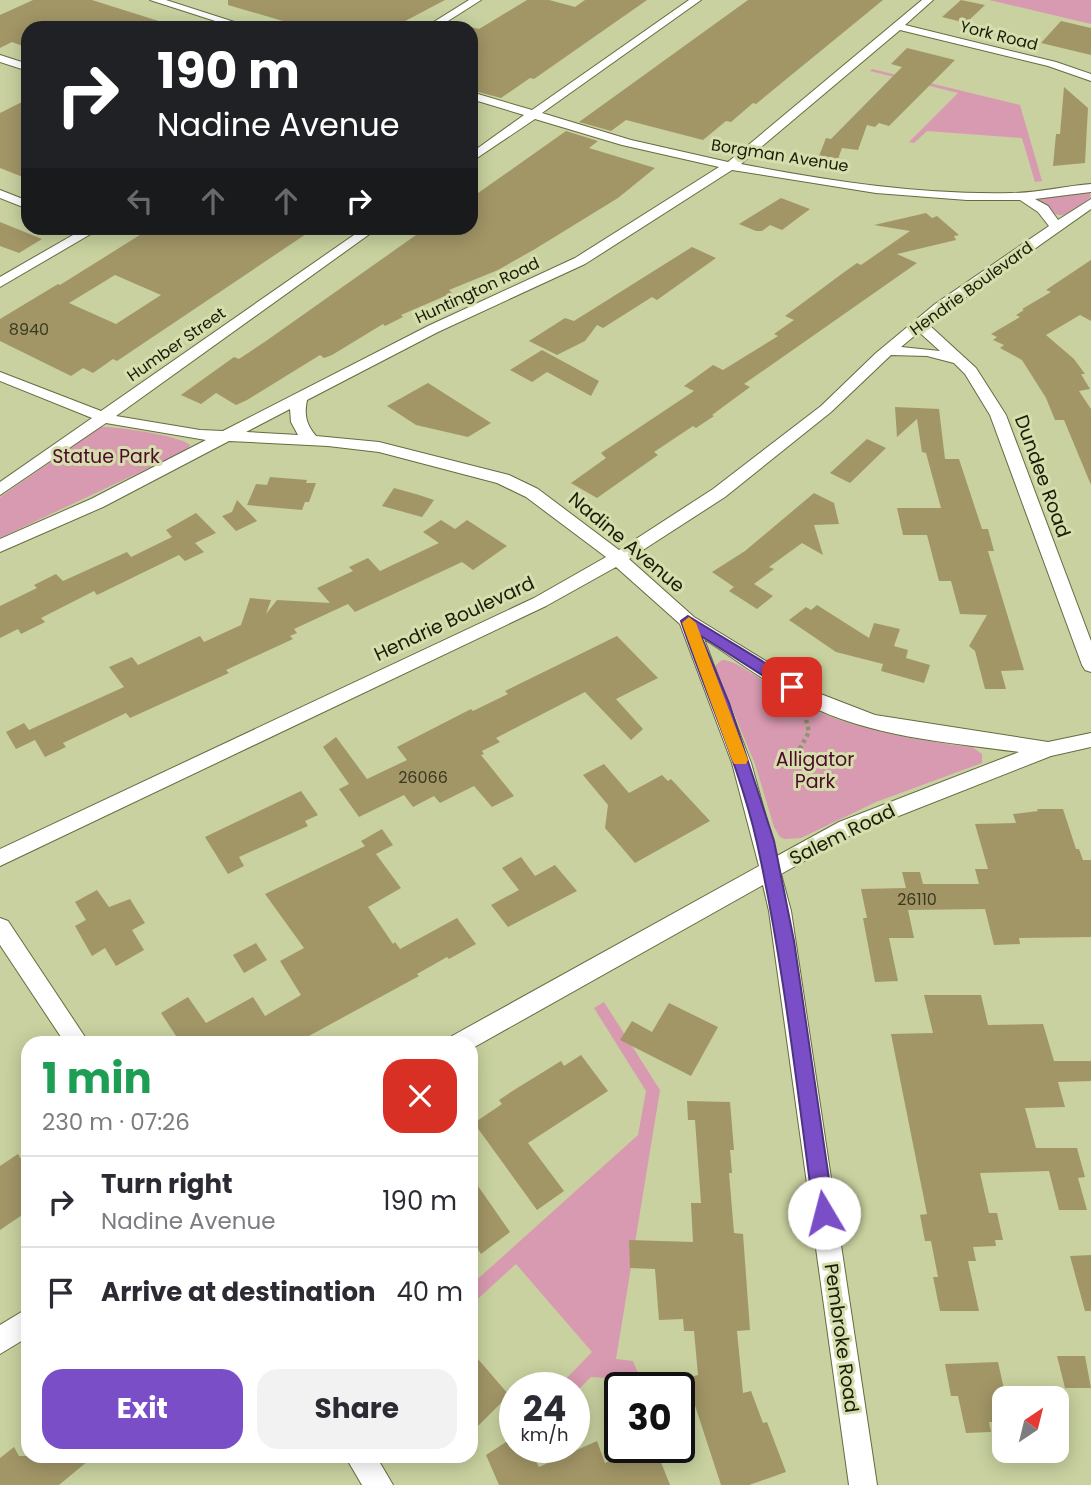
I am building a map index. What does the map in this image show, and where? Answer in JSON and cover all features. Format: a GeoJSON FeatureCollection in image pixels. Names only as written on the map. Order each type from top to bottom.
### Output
{"type":"FeatureCollection","features":[{"type":"Feature","properties":{"kind":"street"},"geometry":{"type":"LineString","coordinates":[[155,0],[225,21]]}},
{"type":"Feature","properties":{"kind":"street"},"geometry":{"type":"LineString","coordinates":[[441,21],[476,0]]}},
{"type":"Feature","properties":{"kind":"street"},"geometry":{"type":"LineString","coordinates":[[478,153],[696,0]]}},
{"type":"Feature","properties":{"kind":"street","name":"Huntington Road"},"geometry":{"type":"LineString","coordinates":[[0,547],[97,503],[433,329],[580,261],[731,166],[780,128],[928,0]]}},
{"type":"Feature","properties":{"kind":"street","name":"York Road"},"geometry":{"type":"LineString","coordinates":[[898,26],[1052,64],[1091,78]]}},
{"type":"Feature","properties":{"kind":"street"},"geometry":{"type":"LineString","coordinates":[[0,58],[21,66]]}},
{"type":"Feature","properties":{"kind":"street","name":"Borgman Avenue"},"geometry":{"type":"LineString","coordinates":[[478,97],[618,140],[731,166],[915,191],[1022,196],[1091,188]]}},
{"type":"Feature","properties":{"kind":"street"},"geometry":{"type":"LineString","coordinates":[[0,194],[21,202]]}},
{"type":"Feature","properties":{"kind":"street"},"geometry":{"type":"LineString","coordinates":[[1022,196],[1043,209],[1056,226]]}},
{"type":"Feature","properties":{"kind":"street","name":"Hendrie Boulevard"},"geometry":{"type":"LineString","coordinates":[[0,858],[310,712],[412,660],[506,618],[618,559],[719,493],[826,409],[887,351],[951,299],[1091,203]]}},
{"type":"Feature","properties":{"kind":"street"},"geometry":{"type":"LineString","coordinates":[[0,284],[80,235]]}},
{"type":"Feature","properties":{"kind":"street","name":"Humber Street"},"geometry":{"type":"LineString","coordinates":[[0,489],[362,235]]}},
{"type":"Feature","properties":{"kind":"street","name":"Dundee Road"},"geometry":{"type":"LineString","coordinates":[[919,324],[971,371],[998,415],[1091,666]]}},
{"type":"Feature","properties":{"kind":"street","name":"Hendrie Boulevard"},"geometry":{"type":"LineString","coordinates":[[887,351],[927,352],[960,360]]}},
{"type":"Feature","properties":{"kind":"street","name":"Nadine Avenue"},"geometry":{"type":"LineString","coordinates":[[0,376],[102,417],[168,431],[379,447],[503,479],[533,493],[562,513],[688,621],[811,698],[872,722],[1048,749]]}},
{"type":"Feature","properties":{"kind":"street"},"geometry":{"type":"LineString","coordinates":[[300,399],[296,416],[299,427],[311,440]]}},
{"type":"Feature","properties":{"kind":"street","name":"Pembroke Road"},"geometry":{"type":"LineString","coordinates":[[688,621],[721,703],[744,771],[771,870],[785,941],[863,1485]]}},
{"type":"Feature","properties":{"kind":"street","name":"Salem Road"},"geometry":{"type":"LineString","coordinates":[[473,1036],[771,870],[800,851],[870,817],[1048,749],[1091,740]]}},
{"type":"Feature","properties":{"kind":"street"},"geometry":{"type":"LineString","coordinates":[[0,927],[73,1036]]}},
{"type":"Feature","properties":{"kind":"street"},"geometry":{"type":"LineString","coordinates":[[0,1341],[21,1326]]}},
{"type":"Feature","properties":{"kind":"street"},"geometry":{"type":"LineString","coordinates":[[364,1463],[379,1485]]}},
{"type":"Feature","properties":{"kind":"path"},"geometry":{"type":"LineString","coordinates":[[793,761],[809,732],[806,706],[811,698]]}},
{"type":"Feature","properties":{"kind":"green space"},"geometry":{"type":"Polygon","coordinates":[[[989,0],[1091,0],[1091,24],[989,0]]]}},
{"type":"Feature","properties":{"kind":"green space"},"geometry":{"type":"Polygon","coordinates":[[[872,69],[1020,105],[1042,181],[1035,182],[1022,138],[927,131],[914,143],[909,142],[958,93],[870,71],[872,69]]]}},
{"type":"Feature","properties":{"kind":"green space"},"geometry":{"type":"Polygon","coordinates":[[[1090,193],[1091,197],[1064,215],[1052,212],[1036,200],[1090,193]]]}},
{"type":"Feature","properties":{"kind":"green space","name":"Statue Park"},"geometry":{"type":"Polygon","coordinates":[[[101,427],[162,435],[190,445],[187,450],[0,538],[0,497],[101,427]]]}},
{"type":"Feature","properties":{"kind":"green space","name":"Alligator Park"},"geometry":{"type":"Polygon","coordinates":[[[722,660],[738,665],[788,698],[817,711],[882,732],[972,747],[982,754],[982,763],[876,802],[801,838],[785,839],[780,837],[774,827],[755,764],[716,670],[716,665],[722,660]]]}},
{"type":"Feature","properties":{"kind":"green space"},"geometry":{"type":"Polygon","coordinates":[[[604,1002],[660,1090],[616,1359],[633,1361],[638,1372],[604,1372],[604,1378],[590,1378],[590,1372],[573,1372],[592,1352],[516,1264],[478,1299],[478,1279],[638,1135],[646,1091],[594,1008],[604,1002]]]}},
{"type":"Feature","properties":{"kind":"building"},"geometry":{"type":"Polygon","coordinates":[[[33,0],[92,0],[158,21],[21,21],[21,45],[12,42],[0,48],[0,15],[33,0]]]}},
{"type":"Feature","properties":{"kind":"building"},"geometry":{"type":"Polygon","coordinates":[[[228,0],[445,0],[405,21],[283,21],[228,5],[228,0]]]}},
{"type":"Feature","properties":{"kind":"building"},"geometry":{"type":"Polygon","coordinates":[[[527,0],[549,0],[575,7],[585,0],[647,0],[534,79],[530,78],[501,98],[478,92],[479,29],[527,0]]]}},
{"type":"Feature","properties":{"kind":"building"},"geometry":{"type":"Polygon","coordinates":[[[748,0],[883,0],[756,104],[753,103],[731,122],[726,121],[703,140],[626,120],[611,131],[579,122],[748,0]]]}},
{"type":"Feature","properties":{"kind":"building"},"geometry":{"type":"Polygon","coordinates":[[[961,0],[985,5],[966,23],[942,17],[961,0]]]}},
{"type":"Feature","properties":{"kind":"building"},"geometry":{"type":"Polygon","coordinates":[[[1061,21],[1091,28],[1091,55],[1041,43],[1061,21]]]}},
{"type":"Feature","properties":{"kind":"building"},"geometry":{"type":"Polygon","coordinates":[[[907,48],[955,60],[889,126],[879,123],[875,127],[867,125],[858,150],[842,148],[838,159],[819,156],[826,138],[831,139],[902,67],[891,64],[907,48]]]}},
{"type":"Feature","properties":{"kind":"building"},"geometry":{"type":"Polygon","coordinates":[[[1064,87],[1088,108],[1085,163],[1053,166],[1056,134],[1060,134],[1064,87]]]}},
{"type":"Feature","properties":{"kind":"building"},"geometry":{"type":"Polygon","coordinates":[[[21,102],[21,176],[0,168],[0,113],[21,102]]]}},
{"type":"Feature","properties":{"kind":"building"},"geometry":{"type":"Polygon","coordinates":[[[566,131],[598,141],[589,148],[655,168],[618,198],[535,249],[498,270],[449,290],[452,293],[401,315],[403,317],[385,326],[383,324],[332,355],[324,358],[320,355],[247,400],[236,405],[216,393],[201,404],[181,395],[234,357],[239,359],[266,341],[416,235],[478,235],[478,193],[566,131]]]}},
{"type":"Feature","properties":{"kind":"building"},"geometry":{"type":"Polygon","coordinates":[[[781,198],[810,209],[782,230],[770,225],[762,231],[756,231],[739,224],[781,198]]]}},
{"type":"Feature","properties":{"kind":"building"},"geometry":{"type":"Polygon","coordinates":[[[926,213],[932,218],[937,216],[959,235],[954,236],[956,240],[897,254],[917,263],[744,384],[750,387],[712,415],[714,416],[696,428],[693,426],[654,452],[658,455],[597,498],[571,483],[606,458],[601,453],[694,391],[684,386],[713,365],[723,370],[778,336],[774,334],[794,320],[785,316],[857,263],[861,265],[910,231],[874,225],[926,213]]]}},
{"type":"Feature","properties":{"kind":"building"},"geometry":{"type":"Polygon","coordinates":[[[0,222],[21,230],[21,235],[42,239],[19,253],[0,246],[0,222]]]}},
{"type":"Feature","properties":{"kind":"building"},"geometry":{"type":"Polygon","coordinates":[[[140,235],[305,235],[117,361],[113,359],[93,373],[83,368],[71,376],[0,341],[0,319],[140,235]],[[115,275],[69,303],[116,324],[161,295],[115,275]]]}},
{"type":"Feature","properties":{"kind":"building"},"geometry":{"type":"Polygon","coordinates":[[[692,247],[716,258],[657,300],[652,297],[603,328],[597,325],[585,341],[557,355],[529,341],[565,318],[574,321],[692,247]]]}},
{"type":"Feature","properties":{"kind":"building"},"geometry":{"type":"Polygon","coordinates":[[[1091,260],[1091,321],[1080,315],[1046,335],[1074,359],[1085,374],[1081,374],[1090,389],[1079,391],[1091,409],[1091,485],[1064,420],[1055,420],[1046,398],[1022,360],[1000,348],[1004,345],[993,340],[997,337],[991,334],[1020,317],[1016,315],[1024,310],[1022,309],[1051,292],[1046,290],[1091,260]]]}},
{"type":"Feature","properties":{"kind":"building"},"geometry":{"type":"Polygon","coordinates":[[[542,350],[599,381],[591,396],[547,372],[532,382],[510,370],[542,350]]]}},
{"type":"Feature","properties":{"kind":"building"},"geometry":{"type":"Polygon","coordinates":[[[428,383],[491,423],[468,437],[416,425],[387,406],[428,383]]]}},
{"type":"Feature","properties":{"kind":"building"},"geometry":{"type":"Polygon","coordinates":[[[895,407],[939,409],[945,459],[959,459],[982,529],[988,529],[994,551],[988,551],[1024,670],[1001,671],[1006,689],[985,689],[975,651],[969,646],[987,615],[960,614],[951,581],[939,581],[927,535],[903,535],[897,508],[941,508],[926,453],[922,452],[917,419],[897,437],[895,407]]]}},
{"type":"Feature","properties":{"kind":"building"},"geometry":{"type":"Polygon","coordinates":[[[867,439],[886,448],[850,483],[830,473],[867,439]]]}},
{"type":"Feature","properties":{"kind":"building"},"geometry":{"type":"Polygon","coordinates":[[[270,477],[316,483],[309,502],[305,502],[302,510],[247,505],[256,484],[267,485],[270,477]]]}},
{"type":"Feature","properties":{"kind":"building"},"geometry":{"type":"Polygon","coordinates":[[[394,488],[434,500],[422,517],[382,506],[394,488]]]}},
{"type":"Feature","properties":{"kind":"building"},"geometry":{"type":"Polygon","coordinates":[[[814,493],[834,503],[839,524],[814,525],[823,555],[802,543],[769,567],[774,569],[754,584],[773,596],[757,609],[729,591],[734,587],[712,572],[745,551],[814,493]]]}},
{"type":"Feature","properties":{"kind":"building"},"geometry":{"type":"Polygon","coordinates":[[[237,500],[257,521],[236,531],[222,516],[232,512],[237,500]]]}},
{"type":"Feature","properties":{"kind":"building"},"geometry":{"type":"Polygon","coordinates":[[[196,513],[216,533],[195,543],[204,552],[185,561],[179,555],[97,595],[94,591],[41,618],[45,622],[21,634],[18,629],[0,638],[0,606],[37,588],[34,585],[56,574],[63,581],[127,552],[131,557],[172,537],[166,530],[196,513]]]}},
{"type":"Feature","properties":{"kind":"building"},"geometry":{"type":"Polygon","coordinates":[[[441,520],[455,529],[467,520],[507,546],[473,570],[462,562],[355,612],[348,604],[294,629],[297,633],[290,636],[293,639],[226,670],[229,673],[130,718],[126,713],[63,743],[66,747],[45,757],[35,740],[16,749],[6,732],[24,723],[29,730],[124,687],[109,667],[132,657],[138,665],[200,636],[204,642],[241,625],[250,598],[271,600],[266,614],[277,600],[330,603],[317,588],[353,571],[349,567],[368,558],[380,571],[439,543],[423,532],[441,520]]]}},
{"type":"Feature","properties":{"kind":"building"},"geometry":{"type":"Polygon","coordinates":[[[817,605],[869,638],[874,623],[900,629],[894,646],[908,650],[906,658],[930,665],[924,683],[881,671],[883,664],[836,652],[789,620],[806,607],[811,610],[817,605]]]}},
{"type":"Feature","properties":{"kind":"building"},"geometry":{"type":"Polygon","coordinates":[[[617,636],[658,678],[616,699],[643,729],[631,740],[585,692],[496,738],[500,742],[482,751],[484,754],[481,755],[514,796],[492,807],[474,786],[440,803],[434,796],[413,807],[404,795],[359,817],[339,789],[349,784],[323,747],[336,737],[367,779],[407,760],[397,747],[471,709],[473,711],[508,694],[505,691],[617,636]]]}},
{"type":"Feature","properties":{"kind":"building"},"geometry":{"type":"Polygon","coordinates":[[[604,764],[629,793],[662,775],[668,781],[671,779],[710,821],[635,863],[605,828],[608,805],[583,775],[604,764]]]}},
{"type":"Feature","properties":{"kind":"building"},"geometry":{"type":"Polygon","coordinates":[[[301,791],[318,815],[305,821],[308,826],[239,857],[244,866],[228,874],[205,837],[301,791]]]}},
{"type":"Feature","properties":{"kind":"building"},"geometry":{"type":"Polygon","coordinates":[[[1037,809],[1063,809],[1076,849],[1079,849],[1083,860],[1091,860],[1091,937],[1019,938],[1020,944],[994,945],[985,909],[908,910],[914,938],[889,938],[898,981],[875,982],[863,918],[867,918],[861,889],[906,888],[902,872],[920,872],[923,884],[979,884],[975,869],[988,869],[975,824],[1016,823],[1013,814],[1038,811],[1037,809]]]}},
{"type":"Feature","properties":{"kind":"building"},"geometry":{"type":"Polygon","coordinates":[[[382,829],[393,845],[376,854],[401,888],[368,907],[393,944],[395,942],[400,949],[457,918],[476,944],[449,959],[447,957],[417,974],[419,976],[309,1036],[176,1036],[161,1013],[188,997],[206,1023],[253,997],[265,1016],[301,995],[280,961],[304,948],[265,894],[365,846],[361,841],[382,829]]]}},
{"type":"Feature","properties":{"kind":"building"},"geometry":{"type":"Polygon","coordinates":[[[521,857],[535,876],[555,865],[577,891],[508,927],[491,905],[519,890],[502,868],[521,857]]]}},
{"type":"Feature","properties":{"kind":"building"},"geometry":{"type":"Polygon","coordinates":[[[97,890],[109,907],[130,899],[145,923],[132,930],[144,950],[116,966],[105,948],[92,956],[75,926],[86,920],[75,902],[97,890]]]}},
{"type":"Feature","properties":{"kind":"building"},"geometry":{"type":"Polygon","coordinates":[[[256,943],[267,960],[244,973],[233,955],[256,943]]]}},
{"type":"Feature","properties":{"kind":"building"},"geometry":{"type":"Polygon","coordinates":[[[924,995],[981,995],[988,1025],[1043,1024],[1054,1061],[1091,1061],[1091,1081],[1058,1082],[1065,1107],[1025,1108],[1036,1148],[1077,1148],[1085,1177],[1078,1178],[1087,1210],[1059,1210],[1049,1171],[980,1173],[989,1213],[997,1213],[1003,1240],[995,1240],[996,1246],[973,1247],[976,1261],[968,1261],[979,1311],[940,1311],[933,1277],[938,1277],[931,1241],[925,1241],[920,1215],[927,1214],[891,1034],[933,1033],[924,995]]]}},
{"type":"Feature","properties":{"kind":"building"},"geometry":{"type":"Polygon","coordinates":[[[669,1003],[718,1027],[691,1076],[620,1040],[632,1021],[652,1032],[669,1003]]]}},
{"type":"Feature","properties":{"kind":"building"},"geometry":{"type":"Polygon","coordinates":[[[581,1055],[608,1091],[528,1143],[564,1191],[537,1210],[478,1129],[478,1120],[502,1104],[499,1100],[514,1090],[561,1061],[564,1066],[581,1055]]]}},
{"type":"Feature","properties":{"kind":"building"},"geometry":{"type":"Polygon","coordinates":[[[687,1101],[730,1102],[734,1150],[730,1150],[732,1173],[729,1173],[734,1233],[743,1234],[750,1330],[737,1331],[743,1393],[751,1391],[763,1423],[767,1422],[786,1472],[749,1485],[721,1485],[695,1406],[695,1376],[698,1375],[694,1331],[684,1331],[683,1319],[659,1320],[655,1269],[630,1268],[629,1240],[693,1242],[691,1203],[701,1203],[695,1120],[688,1120],[687,1101]]]}},
{"type":"Feature","properties":{"kind":"building"},"geometry":{"type":"Polygon","coordinates":[[[18,1154],[21,1159],[21,1216],[0,1230],[0,1166],[18,1154]]]}},
{"type":"Feature","properties":{"kind":"building"},"geometry":{"type":"Polygon","coordinates":[[[478,1186],[510,1232],[481,1254],[478,1250],[478,1186]]]}},
{"type":"Feature","properties":{"kind":"building"},"geometry":{"type":"Polygon","coordinates":[[[1091,1255],[1091,1311],[1085,1311],[1070,1256],[1091,1255]]]}},
{"type":"Feature","properties":{"kind":"building"},"geometry":{"type":"Polygon","coordinates":[[[1057,1356],[1085,1356],[1091,1388],[1064,1386],[1057,1356]]]}},
{"type":"Feature","properties":{"kind":"building"},"geometry":{"type":"Polygon","coordinates":[[[478,1359],[499,1383],[499,1405],[478,1426],[478,1359]]]}},
{"type":"Feature","properties":{"kind":"building"},"geometry":{"type":"Polygon","coordinates":[[[998,1362],[1003,1386],[992,1386],[992,1422],[989,1422],[991,1432],[966,1433],[958,1396],[951,1396],[945,1364],[998,1362]]]}},
{"type":"Feature","properties":{"kind":"building"},"geometry":{"type":"Polygon","coordinates":[[[597,1441],[604,1463],[661,1463],[670,1485],[499,1485],[486,1455],[499,1447],[499,1463],[537,1463],[539,1467],[548,1463],[590,1463],[590,1444],[597,1441]]]}},
{"type":"Feature","properties":{"kind":"building"},"geometry":{"type":"Polygon","coordinates":[[[14,1447],[21,1456],[21,1463],[86,1463],[59,1485],[0,1485],[0,1458],[14,1447]]]}},
{"type":"Feature","properties":{"kind":"slow traffic"},"geometry":{"type":"LineString","coordinates":[[689,623],[740,760]]}},
{"type":"Feature","properties":{"kind":"route"},"geometry":{"type":"LineString","coordinates":[[792,687],[688,621],[721,703],[765,841],[785,941],[824,1213]]}}]}
